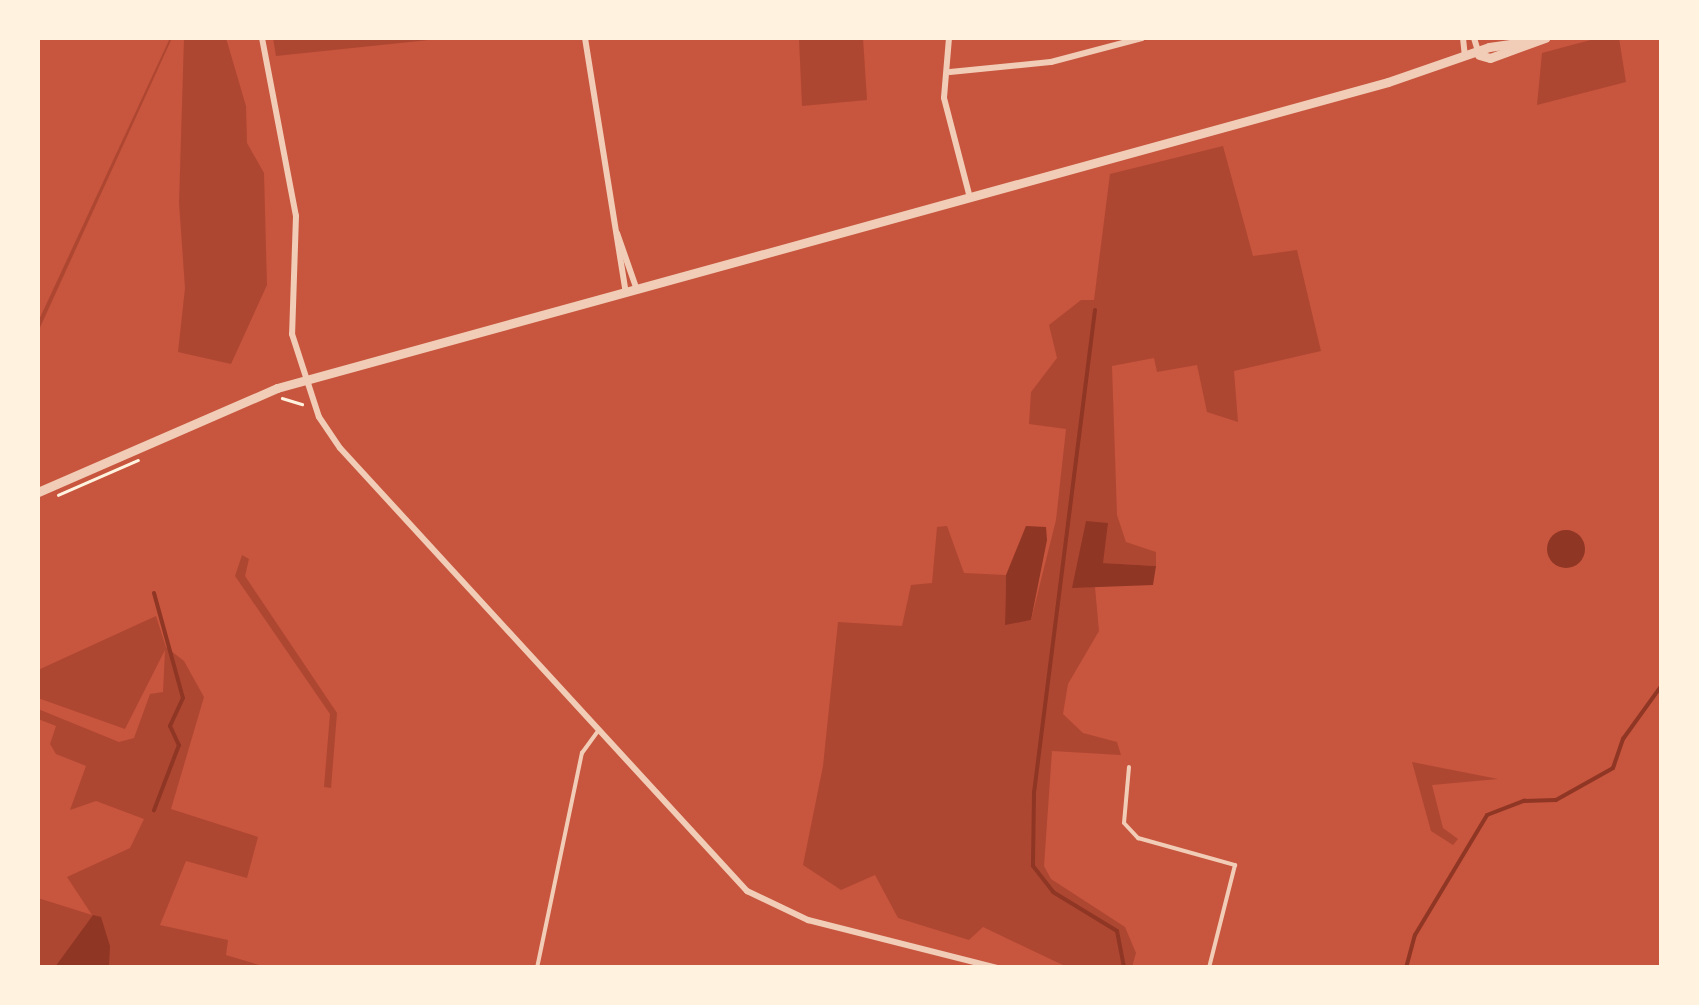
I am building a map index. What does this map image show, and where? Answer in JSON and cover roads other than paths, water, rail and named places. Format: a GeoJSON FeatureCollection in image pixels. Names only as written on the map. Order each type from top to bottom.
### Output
{"type":"FeatureCollection","features":[{"type":"Feature","properties":{"kind":"street"},"geometry":{"type":"LineString","coordinates":[[262,38],[293,193],[291,316],[305,380],[340,448],[732,880],[761,900],[808,920],[998,968]]}},
{"type":"Feature","properties":{"kind":"street"},"geometry":{"type":"LineString","coordinates":[[585,38],[616,232],[631,292]]}},
{"type":"Feature","properties":{"kind":"street"},"geometry":{"type":"LineString","coordinates":[[950,38],[946,115],[970,198]]}},
{"type":"Feature","properties":{"kind":"street"},"geometry":{"type":"LineString","coordinates":[[950,72],[1052,62],[1142,38]]}},
{"type":"Feature","properties":{"kind":"street"},"geometry":{"type":"LineString","coordinates":[[1463,38],[1466,59]]}},
{"type":"Feature","properties":{"kind":"street"},"geometry":{"type":"LineString","coordinates":[[1474,38],[1479,55]]}},
{"type":"Feature","properties":{"kind":"street"},"geometry":{"type":"LineString","coordinates":[[38,492],[102,469],[211,413],[305,380],[1541,39]]}},
{"type":"Feature","properties":{"kind":"lane"},"geometry":{"type":"LineString","coordinates":[[538,968],[582,752],[597,732]]}},
{"type":"Feature","properties":{"kind":"lane"},"geometry":{"type":"LineString","coordinates":[[1128,767],[1124,823],[1138,838],[1235,865],[1208,968]]}},
{"type":"Feature","properties":{"kind":"waterway"},"geometry":{"type":"LineString","coordinates":[[1095,310],[1034,792],[1033,866],[1053,892],[1117,931],[1124,968]]}},
{"type":"Feature","properties":{"kind":"waterway"},"geometry":{"type":"LineString","coordinates":[[154,593],[183,698],[170,726],[179,745],[154,810]]}},
{"type":"Feature","properties":{"kind":"waterway"},"geometry":{"type":"LineString","coordinates":[[1406,968],[1415,935],[1487,815],[1524,801],[1556,800],[1613,768],[1623,739],[1662,685]]}}]}
